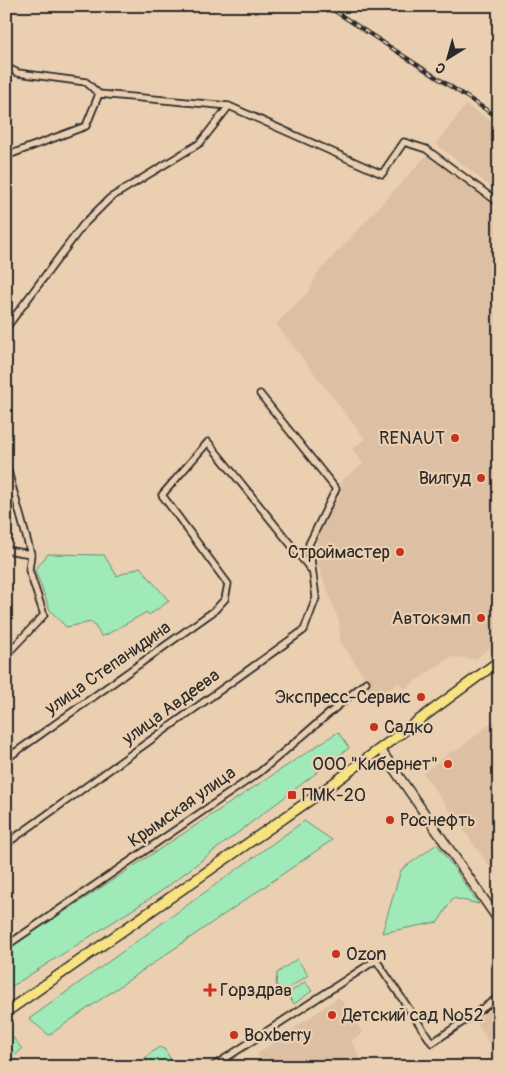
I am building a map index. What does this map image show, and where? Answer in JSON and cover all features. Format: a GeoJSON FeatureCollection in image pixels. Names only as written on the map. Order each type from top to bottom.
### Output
{"type":"FeatureCollection","features":[{"type":"Feature","properties":{"kind":"main road"},"geometry":{"type":"LineString","coordinates":[[6,1012],[380,749],[499,661]]}},
{"type":"Feature","properties":{"kind":"street"},"geometry":{"type":"LineString","coordinates":[[6,67],[18,73],[86,82],[98,94],[228,106],[382,174],[404,142],[426,149],[499,203]]}},
{"type":"Feature","properties":{"kind":"street"},"geometry":{"type":"LineString","coordinates":[[6,156],[86,126],[98,94]]}},
{"type":"Feature","properties":{"kind":"street"},"geometry":{"type":"LineString","coordinates":[[6,328],[83,225],[110,198],[200,143],[228,106]]}},
{"type":"Feature","properties":{"kind":"street","name":"улица Авдеева"},"geometry":{"type":"LineString","coordinates":[[6,844],[304,630],[316,598],[309,544],[336,489],[260,394]]}},
{"type":"Feature","properties":{"kind":"street","name":"улица Степанидина"},"geometry":{"type":"LineString","coordinates":[[6,759],[214,611],[225,599],[228,584],[162,495],[208,442],[313,572]]}},
{"type":"Feature","properties":{"kind":"street"},"geometry":{"type":"LineString","coordinates":[[6,464],[31,554],[30,570],[44,615],[6,655]]}},
{"type":"Feature","properties":{"kind":"street"},"geometry":{"type":"LineString","coordinates":[[6,550],[31,554]]}},
{"type":"Feature","properties":{"kind":"street","name":"Крымская улица"},"geometry":{"type":"LineString","coordinates":[[6,946],[260,772],[366,682]]}},
{"type":"Feature","properties":{"kind":"street"},"geometry":{"type":"LineString","coordinates":[[380,749],[499,921]]}},
{"type":"Feature","properties":{"kind":"street"},"geometry":{"type":"LineString","coordinates":[[212,1067],[376,960],[432,1043],[499,997]]}},
{"type":"Feature","properties":{"kind":"shaded area"},"geometry":{"type":"Polygon","coordinates":[[[466,105],[499,126],[499,193],[436,144],[466,105]]]}},
{"type":"Feature","properties":{"kind":"shaded area"},"geometry":{"type":"Polygon","coordinates":[[[427,155],[499,207],[499,641],[475,659],[451,657],[404,689],[399,683],[372,701],[364,689],[368,682],[340,641],[339,622],[314,555],[322,525],[342,491],[341,481],[363,464],[352,449],[365,439],[276,324],[309,291],[317,274],[427,155]]]}},
{"type":"Feature","properties":{"kind":"shaded area"},"geometry":{"type":"Polygon","coordinates":[[[499,717],[499,880],[423,773],[453,750],[455,752],[499,717]]]}},
{"type":"Feature","properties":{"kind":"shaded area","name":"Детский сад №52"},"geometry":{"type":"Polygon","coordinates":[[[339,997],[363,1033],[351,1041],[361,1059],[349,1067],[261,1067],[259,1064],[263,1061],[257,1054],[339,997]]]}},
{"type":"Feature","properties":{"kind":"shaded area"},"geometry":{"type":"Polygon","coordinates":[[[499,1004],[499,1043],[492,1047],[475,1020],[499,1004]]]}},
{"type":"Feature","properties":{"kind":"green space"},"geometry":{"type":"Polygon","coordinates":[[[48,554],[104,555],[117,576],[140,567],[169,601],[149,615],[147,612],[102,637],[92,622],[66,627],[50,610],[35,570],[48,554]]]}},
{"type":"Feature","properties":{"kind":"green space"},"geometry":{"type":"Polygon","coordinates":[[[338,732],[349,748],[160,892],[6,990],[6,950],[338,732]]]}},
{"type":"Feature","properties":{"kind":"green space"},"geometry":{"type":"Polygon","coordinates":[[[304,821],[332,840],[49,1035],[29,1019],[304,821]]]}},
{"type":"Feature","properties":{"kind":"green space"},"geometry":{"type":"Polygon","coordinates":[[[437,844],[479,904],[453,898],[438,922],[382,933],[401,870],[437,844]]]}},
{"type":"Feature","properties":{"kind":"green space"},"geometry":{"type":"Polygon","coordinates":[[[297,959],[308,975],[282,993],[276,984],[277,973],[297,959]]]}},
{"type":"Feature","properties":{"kind":"green space"},"geometry":{"type":"Polygon","coordinates":[[[305,982],[312,991],[294,1004],[287,994],[305,982]]]}},
{"type":"Feature","properties":{"kind":"green space"},"geometry":{"type":"Polygon","coordinates":[[[10,1034],[22,1049],[6,1063],[6,1037],[10,1034]]]}},
{"type":"Feature","properties":{"kind":"green space"},"geometry":{"type":"Polygon","coordinates":[[[159,1047],[164,1049],[176,1067],[150,1067],[145,1058],[159,1047]]]}},
{"type":"Feature","properties":{"kind":"railway"},"geometry":{"type":"LineString","coordinates":[[327,6],[499,118]]}},
{"type":"Feature","properties":{"kind":"place","name":"RENAUT"},"geometry":{"type":"Point","coordinates":[455,438]}},
{"type":"Feature","properties":{"kind":"place","name":"Вилгуд"},"geometry":{"type":"Point","coordinates":[481,478]}},
{"type":"Feature","properties":{"kind":"place","name":"Строймастер"},"geometry":{"type":"Point","coordinates":[400,552]}},
{"type":"Feature","properties":{"kind":"place","name":"Автокэмп"},"geometry":{"type":"Point","coordinates":[481,618]}},
{"type":"Feature","properties":{"kind":"place","name":"Экспресс-Сервис"},"geometry":{"type":"Point","coordinates":[421,697]}},
{"type":"Feature","properties":{"kind":"place","name":"Садко"},"geometry":{"type":"Point","coordinates":[374,727]}},
{"type":"Feature","properties":{"kind":"place","name":"ООО \"Кибернет\""},"geometry":{"type":"Point","coordinates":[448,764]}},
{"type":"Feature","properties":{"kind":"place","name":"ПМК-20"},"geometry":{"type":"Point","coordinates":[292,795]}},
{"type":"Feature","properties":{"kind":"place","name":"Роснефть"},"geometry":{"type":"Point","coordinates":[390,820]}},
{"type":"Feature","properties":{"kind":"place","name":"Ozon"},"geometry":{"type":"Point","coordinates":[336,954]}},
{"type":"Feature","properties":{"kind":"place","name":"Горздрав"},"geometry":{"type":"Point","coordinates":[210,990]}},
{"type":"Feature","properties":{"kind":"place","name":"Детский сад №52"},"geometry":{"type":"Point","coordinates":[332,1015]}},
{"type":"Feature","properties":{"kind":"place","name":"Boxberry"},"geometry":{"type":"Point","coordinates":[234,1035]}}]}
